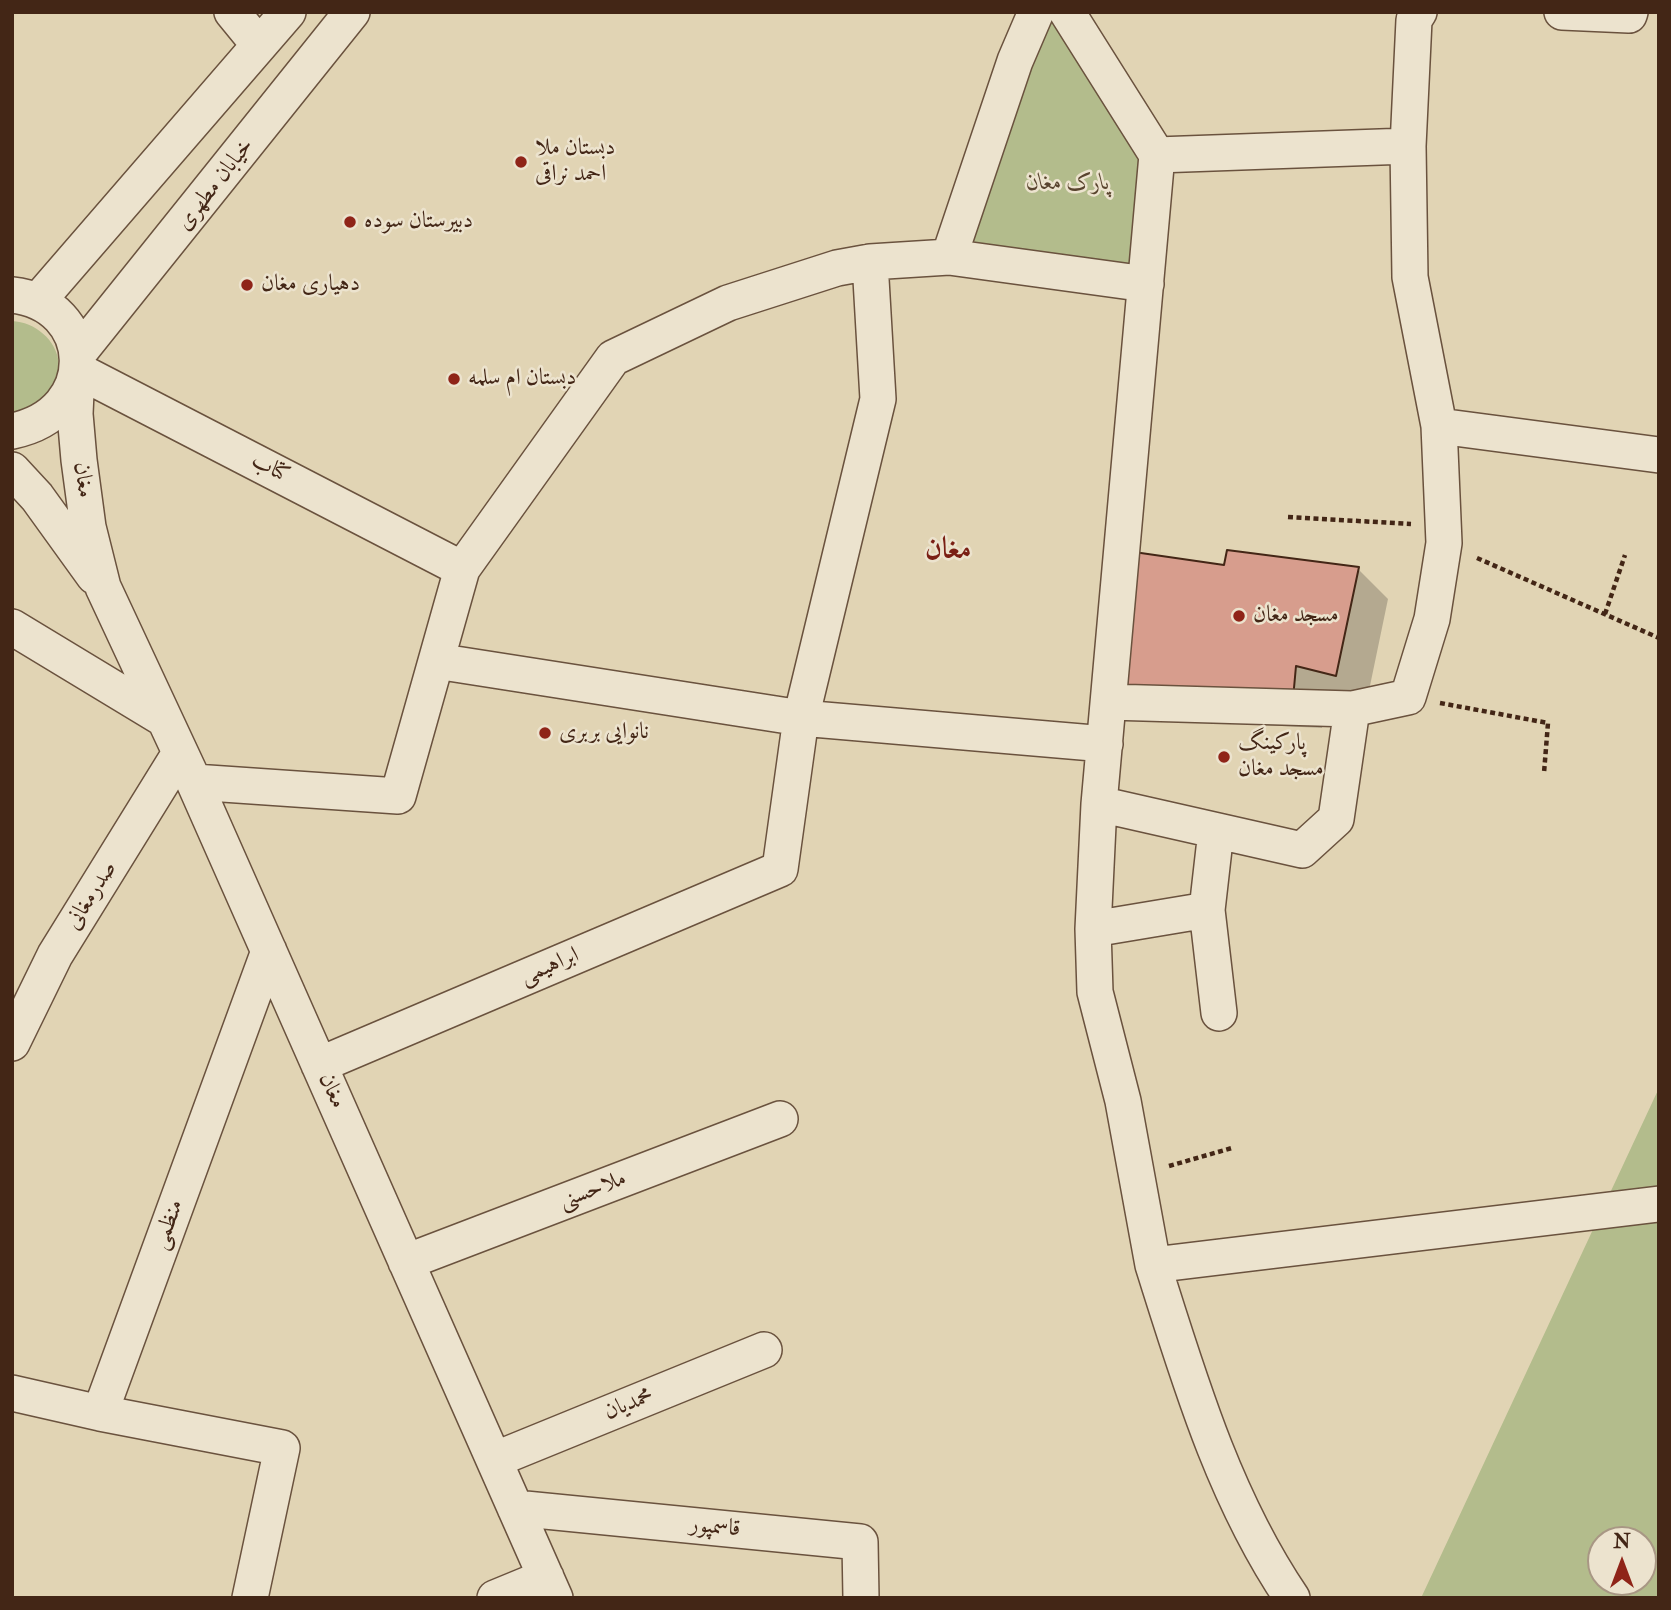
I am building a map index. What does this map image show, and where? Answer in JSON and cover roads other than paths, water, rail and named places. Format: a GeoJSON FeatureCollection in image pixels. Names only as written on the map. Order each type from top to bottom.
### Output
{"type":"FeatureCollection","features":[{"type":"Feature","properties":{"kind":"street"},"geometry":{"type":"LineString","coordinates":[[232,12],[259,45]]}},
{"type":"Feature","properties":{"kind":"street"},"geometry":{"type":"LineString","coordinates":[[77,363],[71,333],[57,314],[22,292],[288,12]]}},
{"type":"Feature","properties":{"kind":"street","name":"خیابان مطهری"},"geometry":{"type":"LineString","coordinates":[[12,431],[35,427],[56,413],[70,394],[77,363],[352,12]]}},
{"type":"Feature","properties":{"kind":"street"},"geometry":{"type":"LineString","coordinates":[[1109,702],[1352,709],[1408,697],[1432,619],[1444,535],[1439,426],[1410,277],[1408,146],[1414,20],[1419,12]]}},
{"type":"Feature","properties":{"kind":"street"},"geometry":{"type":"LineString","coordinates":[[1562,12],[1629,15],[1630,12]]}},
{"type":"Feature","properties":{"kind":"street"},"geometry":{"type":"LineString","coordinates":[[949,257],[1015,61],[1041,13],[1157,155],[1099,804],[1093,929],[1095,992],[1123,1101],[1153,1265],[1200,1413],[1264,1556],[1292,1598]]}},
{"type":"Feature","properties":{"kind":"street"},"geometry":{"type":"LineString","coordinates":[[1157,155],[1408,146]]}},
{"type":"Feature","properties":{"kind":"street"},"geometry":{"type":"LineString","coordinates":[[187,767],[398,796],[462,569],[613,358],[728,303],[837,268],[870,262],[949,257],[1146,284]]}},
{"type":"Feature","properties":{"kind":"street"},"geometry":{"type":"LineString","coordinates":[[801,718],[878,399],[870,262]]}},
{"type":"Feature","properties":{"kind":"street","name":"کتاب"},"geometry":{"type":"LineString","coordinates":[[77,363],[462,569]]}},
{"type":"Feature","properties":{"kind":"street","name":"مغان"},"geometry":{"type":"LineString","coordinates":[[77,363],[75,414],[79,460],[88,527],[103,587],[187,767],[550,1587]]}},
{"type":"Feature","properties":{"kind":"street"},"geometry":{"type":"LineString","coordinates":[[1439,426],[1659,455]]}},
{"type":"Feature","properties":{"kind":"street","name":"مغان"},"geometry":{"type":"LineString","coordinates":[[12,470],[37,497],[74,552],[103,587]]}},
{"type":"Feature","properties":{"kind":"street"},"geometry":{"type":"LineString","coordinates":[[12,627],[164,719]]}},
{"type":"Feature","properties":{"kind":"street"},"geometry":{"type":"LineString","coordinates":[[436,661],[801,718],[1105,744]]}},
{"type":"Feature","properties":{"kind":"street"},"geometry":{"type":"LineString","coordinates":[[1099,804],[1302,850],[1336,819],[1352,709]]}},
{"type":"Feature","properties":{"kind":"street","name":"ابراهیمی"},"geometry":{"type":"LineString","coordinates":[[319,1065],[780,869],[801,718]]}},
{"type":"Feature","properties":{"kind":"street","name":"صدرمغانی"},"geometry":{"type":"LineString","coordinates":[[12,1043],[55,955],[187,767]]}},
{"type":"Feature","properties":{"kind":"street"},"geometry":{"type":"LineString","coordinates":[[1216,831],[1207,910],[1219,1013]]}},
{"type":"Feature","properties":{"kind":"street"},"geometry":{"type":"LineString","coordinates":[[1093,929],[1207,910]]}},
{"type":"Feature","properties":{"kind":"street","name":"منظمی"},"geometry":{"type":"LineString","coordinates":[[100,1413],[269,951]]}},
{"type":"Feature","properties":{"kind":"street","name":"ملاحسنی"},"geometry":{"type":"LineString","coordinates":[[406,1262],[780,1119]]}},
{"type":"Feature","properties":{"kind":"street"},"geometry":{"type":"LineString","coordinates":[[1153,1265],[1659,1204]]}},
{"type":"Feature","properties":{"kind":"street","name":"محمدیان"},"geometry":{"type":"LineString","coordinates":[[494,1460],[764,1350]]}},
{"type":"Feature","properties":{"kind":"street"},"geometry":{"type":"LineString","coordinates":[[12,1393],[282,1448],[250,1598]]}},
{"type":"Feature","properties":{"kind":"street","name":"قاسمپور"},"geometry":{"type":"LineString","coordinates":[[515,1508],[860,1542],[861,1598]]}},
{"type":"Feature","properties":{"kind":"street"},"geometry":{"type":"LineString","coordinates":[[495,1598],[550,1587]]}},
{"type":"Feature","properties":{"kind":"place","name":"دبستان ملا احمد نراقی"},"geometry":{"type":"Point","coordinates":[521,162]}},
{"type":"Feature","properties":{"kind":"place","name":"دبیرستان سوده"},"geometry":{"type":"Point","coordinates":[350,222]}},
{"type":"Feature","properties":{"kind":"place","name":"دهیاری مغان"},"geometry":{"type":"Point","coordinates":[247,285]}},
{"type":"Feature","properties":{"kind":"place","name":"دبستان ام سلمه"},"geometry":{"type":"Point","coordinates":[454,379]}},
{"type":"Feature","properties":{"kind":"place","name":"مسجد مغان"},"geometry":{"type":"Point","coordinates":[1239,616]}},
{"type":"Feature","properties":{"kind":"place","name":"نانوایی بربری"},"geometry":{"type":"Point","coordinates":[545,733]}},
{"type":"Feature","properties":{"kind":"place","name":"پارکینگ مسجد مغان"},"geometry":{"type":"Point","coordinates":[1224,757]}},
{"type":"Feature","properties":{"kind":"district","name":"مغان"},"geometry":{"type":"Point","coordinates":[948,552]}},
{"type":"Feature","properties":{"kind":"park label","name":"پارک مغان"},"geometry":{"type":"Point","coordinates":[1068,184]}}]}
